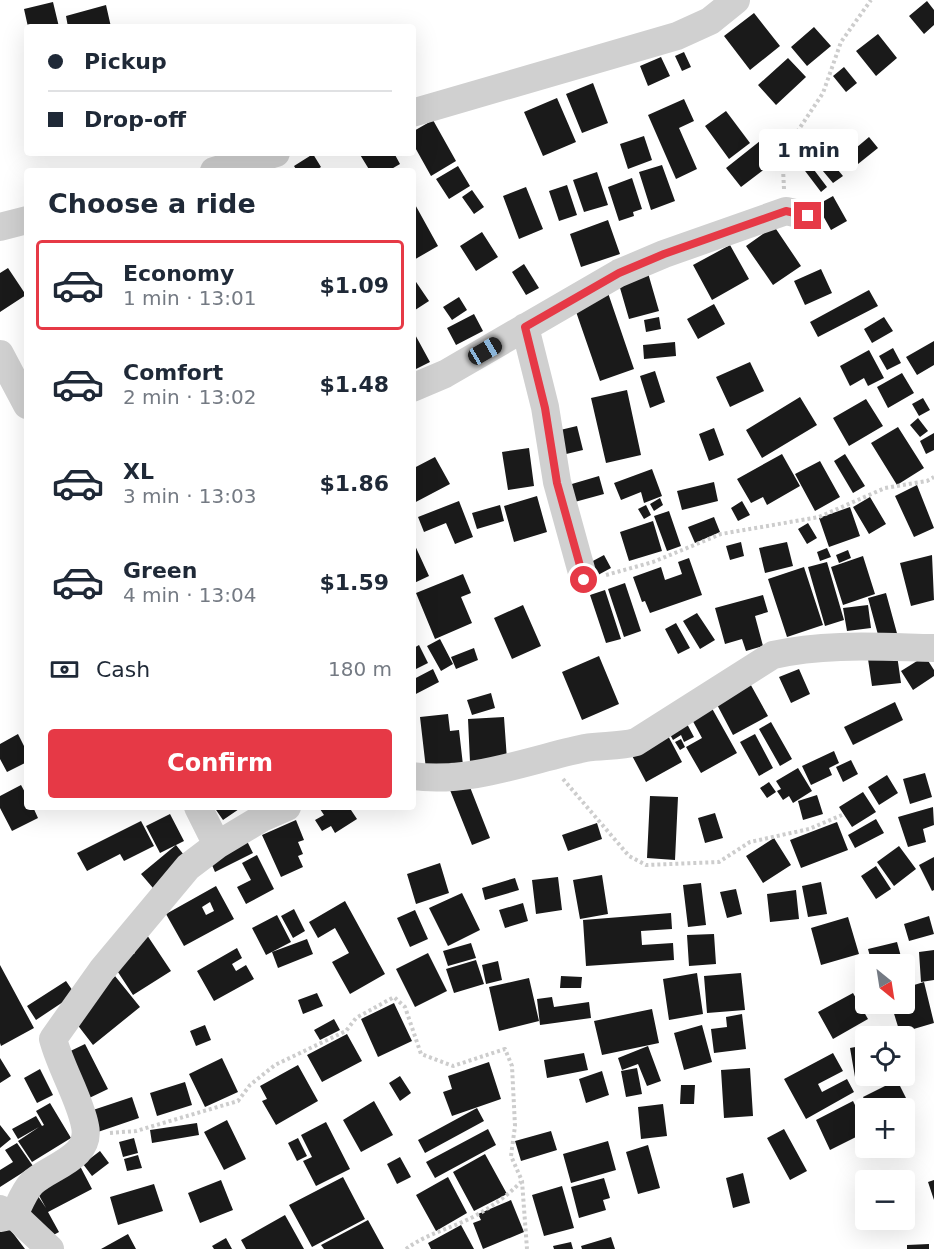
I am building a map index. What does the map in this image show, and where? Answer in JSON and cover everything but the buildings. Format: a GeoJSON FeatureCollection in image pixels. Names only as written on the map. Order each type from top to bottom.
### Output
{"type":"FeatureCollection","features":[{"type":"Feature","properties":{"kind":"street"},"geometry":{"type":"LineString","coordinates":[[416,112],[677,36],[710,21],[736,3]]}},
{"type":"Feature","properties":{"kind":"street"},"geometry":{"type":"LineString","coordinates":[[224,168],[266,156]]}},
{"type":"Feature","properties":{"kind":"street"},"geometry":{"type":"LineString","coordinates":[[416,386],[445,374],[619,273],[664,254],[797,213]]}},
{"type":"Feature","properties":{"kind":"street"},"geometry":{"type":"LineString","coordinates":[[0,227],[24,221]]}},
{"type":"Feature","properties":{"kind":"street"},"geometry":{"type":"LineString","coordinates":[[525,327],[545,408],[557,483],[584,580]]}},
{"type":"Feature","properties":{"kind":"street"},"geometry":{"type":"LineString","coordinates":[[0,354],[24,399]]}},
{"type":"Feature","properties":{"kind":"street"},"geometry":{"type":"LineString","coordinates":[[416,776],[456,778],[589,747],[619,747],[636,742],[773,654],[798,649],[837,646],[934,648]]}},
{"type":"Feature","properties":{"kind":"street"},"geometry":{"type":"LineString","coordinates":[[200,810],[217,845]]}},
{"type":"Feature","properties":{"kind":"street"},"geometry":{"type":"LineString","coordinates":[[50,1249],[5,1214],[30,1185],[80,1151],[87,1136],[85,1124],[60,1065],[53,1039],[102,970],[188,867],[217,845],[262,818],[280,810]]}},
{"type":"Feature","properties":{"kind":"path"},"geometry":{"type":"LineString","coordinates":[[797,213],[783,168],[795,135],[823,93],[842,42],[871,0]]}},
{"type":"Feature","properties":{"kind":"path"},"geometry":{"type":"LineString","coordinates":[[584,580],[653,562],[721,534],[819,517],[885,488],[927,481],[934,477]]}},
{"type":"Feature","properties":{"kind":"path"},"geometry":{"type":"LineString","coordinates":[[535,760],[566,782],[628,855],[646,865],[719,862],[750,842],[809,829],[842,815]]}},
{"type":"Feature","properties":{"kind":"path"},"geometry":{"type":"LineString","coordinates":[[87,1136],[136,1131],[238,1101],[250,1085],[275,1065],[346,1031],[356,1018],[394,997],[405,1007],[421,1054],[453,1066],[505,1049],[512,1066],[515,1126],[511,1156],[522,1182],[527,1249]]}},
{"type":"Feature","properties":{"kind":"path"},"geometry":{"type":"LineString","coordinates":[[406,1249],[419,1239],[470,1219],[506,1197],[522,1182]]}},
{"type":"Feature","properties":{"kind":"route"},"geometry":{"type":"LineString","coordinates":[[584,580],[557,483],[545,408],[525,327],[619,273],[664,254],[786,211],[808,216]]}}]}
